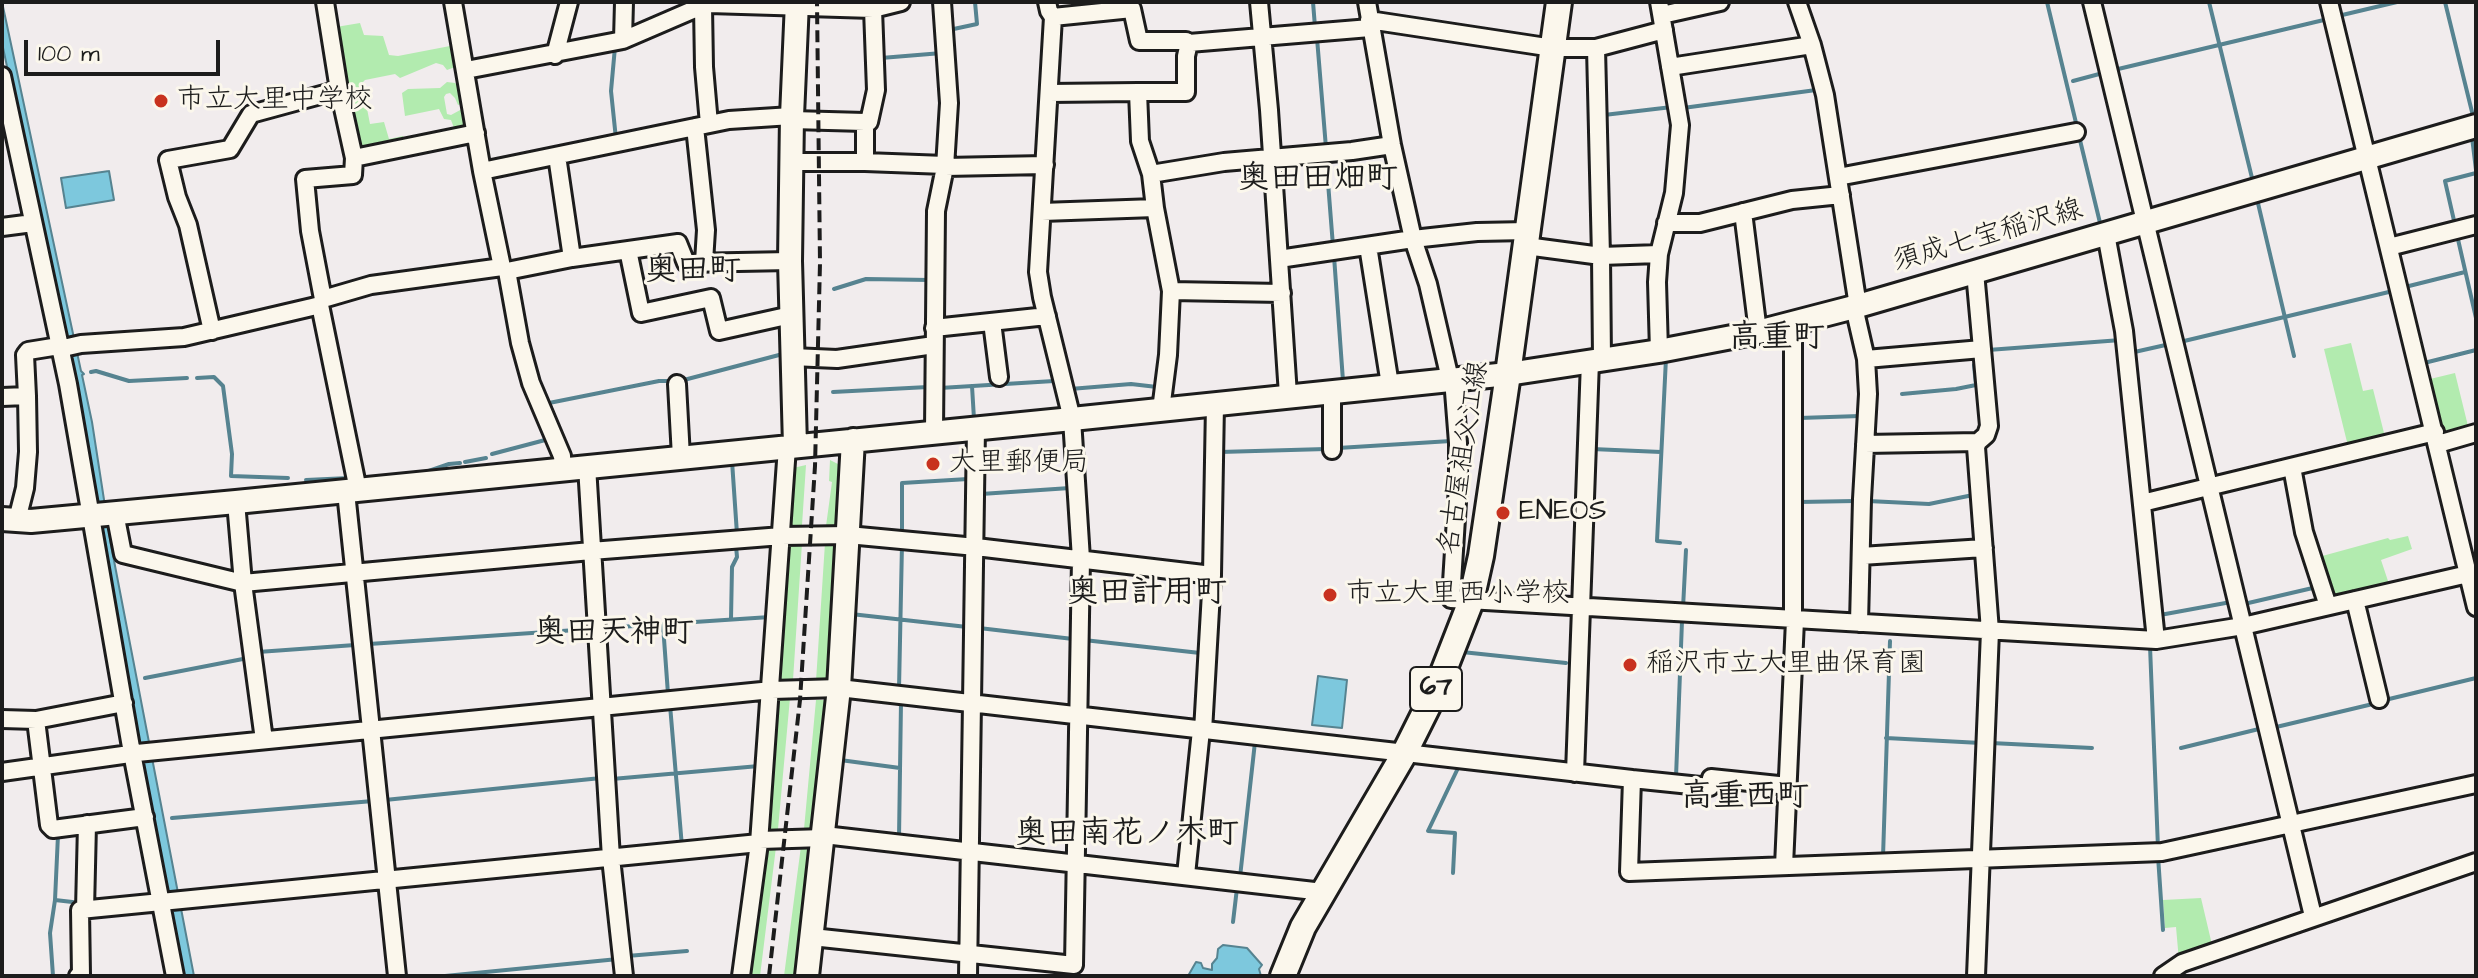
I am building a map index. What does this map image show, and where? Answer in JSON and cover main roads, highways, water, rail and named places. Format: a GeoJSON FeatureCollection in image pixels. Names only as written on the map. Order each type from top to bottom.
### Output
{"type":"FeatureCollection","features":[{"type":"Feature","properties":{"kind":"main road","name":"名古屋祖父江線"},"geometry":{"type":"LineString","coordinates":[[1283,976],[1303,927],[1404,754],[1437,688],[1471,601],[1481,556],[1508,374],[1559,2]]}},
{"type":"Feature","properties":{"kind":"water"},"geometry":{"type":"Polygon","coordinates":[[[2,2],[84,374],[111,545],[194,976],[183,976],[112,605],[73,376],[2,43],[2,2]]]}},
{"type":"Feature","properties":{"kind":"water"},"geometry":{"type":"Polygon","coordinates":[[[109,171],[114,200],[66,208],[61,178],[109,171]]]}},
{"type":"Feature","properties":{"kind":"water"},"geometry":{"type":"Polygon","coordinates":[[[1318,676],[1347,680],[1342,728],[1312,725],[1318,676]]]}},
{"type":"Feature","properties":{"kind":"water"},"geometry":{"type":"Polygon","coordinates":[[[1223,945],[1247,948],[1262,965],[1259,969],[1261,976],[1188,976],[1196,962],[1212,970],[1218,949],[1223,945]]]}},
{"type":"Feature","properties":{"kind":"waterway"},"geometry":{"type":"LineString","coordinates":[[949,30],[977,24],[975,2]]}},
{"type":"Feature","properties":{"kind":"waterway"},"geometry":{"type":"LineString","coordinates":[[1313,2],[1315,27]]}},
{"type":"Feature","properties":{"kind":"waterway"},"geometry":{"type":"LineString","coordinates":[[2047,2],[2077,127]]}},
{"type":"Feature","properties":{"kind":"waterway"},"geometry":{"type":"LineString","coordinates":[[2209,2],[2253,182]]}},
{"type":"Feature","properties":{"kind":"waterway"},"geometry":{"type":"LineString","coordinates":[[2338,16],[2397,2]]}},
{"type":"Feature","properties":{"kind":"waterway"},"geometry":{"type":"LineString","coordinates":[[2445,2],[2473,116]]}},
{"type":"Feature","properties":{"kind":"waterway"},"geometry":{"type":"LineString","coordinates":[[2114,70],[2328,19]]}},
{"type":"Feature","properties":{"kind":"waterway"},"geometry":{"type":"LineString","coordinates":[[1314,38],[1317,38],[1326,148]]}},
{"type":"Feature","properties":{"kind":"waterway"},"geometry":{"type":"LineString","coordinates":[[615,47],[611,91],[616,139]]}},
{"type":"Feature","properties":{"kind":"waterway"},"geometry":{"type":"LineString","coordinates":[[881,58],[942,53]]}},
{"type":"Feature","properties":{"kind":"waterway"},"geometry":{"type":"LineString","coordinates":[[2073,81],[2103,73]]}},
{"type":"Feature","properties":{"kind":"waterway"},"geometry":{"type":"LineString","coordinates":[[1683,108],[1816,90]]}},
{"type":"Feature","properties":{"kind":"waterway"},"geometry":{"type":"LineString","coordinates":[[1604,115],[1672,107]]}},
{"type":"Feature","properties":{"kind":"waterway"},"geometry":{"type":"LineString","coordinates":[[2079,136],[2101,227]]}},
{"type":"Feature","properties":{"kind":"waterway"},"geometry":{"type":"LineString","coordinates":[[2472,137],[2476,170]]}},
{"type":"Feature","properties":{"kind":"waterway"},"geometry":{"type":"LineString","coordinates":[[1326,157],[1333,246]]}},
{"type":"Feature","properties":{"kind":"waterway"},"geometry":{"type":"LineString","coordinates":[[2455,225],[2445,181],[2476,173]]}},
{"type":"Feature","properties":{"kind":"waterway"},"geometry":{"type":"LineString","coordinates":[[2257,199],[2294,356]]}},
{"type":"Feature","properties":{"kind":"waterway"},"geometry":{"type":"LineString","coordinates":[[2457,235],[2476,318]]}},
{"type":"Feature","properties":{"kind":"waterway"},"geometry":{"type":"LineString","coordinates":[[1334,256],[1343,381]]}},
{"type":"Feature","properties":{"kind":"waterway"},"geometry":{"type":"LineString","coordinates":[[2405,287],[2465,272]]}},
{"type":"Feature","properties":{"kind":"waterway"},"geometry":{"type":"LineString","coordinates":[[834,289],[866,279],[930,280]]}},
{"type":"Feature","properties":{"kind":"waterway"},"geometry":{"type":"LineString","coordinates":[[2180,342],[2393,291]]}},
{"type":"Feature","properties":{"kind":"waterway"},"geometry":{"type":"LineString","coordinates":[[1988,350],[2121,340]]}},
{"type":"Feature","properties":{"kind":"waterway"},"geometry":{"type":"LineString","coordinates":[[2130,353],[2169,342]]}},
{"type":"Feature","properties":{"kind":"waterway"},"geometry":{"type":"LineString","coordinates":[[2424,363],[2476,350]]}},
{"type":"Feature","properties":{"kind":"waterway"},"geometry":{"type":"LineString","coordinates":[[680,381],[779,355]]}},
{"type":"Feature","properties":{"kind":"waterway"},"geometry":{"type":"LineString","coordinates":[[1666,358],[1657,541],[1680,543]]}},
{"type":"Feature","properties":{"kind":"waterway"},"geometry":{"type":"LineString","coordinates":[[1902,394],[1976,385],[1974,365]]}},
{"type":"Feature","properties":{"kind":"waterway"},"geometry":{"type":"LineString","coordinates":[[91,372],[129,381],[187,378]]}},
{"type":"Feature","properties":{"kind":"waterway"},"geometry":{"type":"LineString","coordinates":[[197,378],[214,377],[223,386],[232,454],[231,476],[288,478]]}},
{"type":"Feature","properties":{"kind":"waterway"},"geometry":{"type":"LineString","coordinates":[[561,434],[549,403],[672,381]]}},
{"type":"Feature","properties":{"kind":"waterway"},"geometry":{"type":"LineString","coordinates":[[940,388],[1054,381]]}},
{"type":"Feature","properties":{"kind":"waterway"},"geometry":{"type":"LineString","coordinates":[[833,392],[928,387],[928,384]]}},
{"type":"Feature","properties":{"kind":"waterway"},"geometry":{"type":"LineString","coordinates":[[1070,389],[1131,384],[1157,387]]}},
{"type":"Feature","properties":{"kind":"waterway"},"geometry":{"type":"LineString","coordinates":[[972,386],[974,419]]}},
{"type":"Feature","properties":{"kind":"waterway"},"geometry":{"type":"LineString","coordinates":[[1799,418],[1860,416]]}},
{"type":"Feature","properties":{"kind":"waterway"},"geometry":{"type":"LineString","coordinates":[[492,454],[549,439]]}},
{"type":"Feature","properties":{"kind":"waterway"},"geometry":{"type":"LineString","coordinates":[[1338,448],[1451,441]]}},
{"type":"Feature","properties":{"kind":"waterway"},"geometry":{"type":"LineString","coordinates":[[1220,452],[1326,449]]}},
{"type":"Feature","properties":{"kind":"waterway"},"geometry":{"type":"LineString","coordinates":[[1592,449],[1661,452]]}},
{"type":"Feature","properties":{"kind":"waterway"},"geometry":{"type":"LineString","coordinates":[[465,462],[486,458]]}},
{"type":"Feature","properties":{"kind":"waterway"},"geometry":{"type":"LineString","coordinates":[[732,461],[737,534]]}},
{"type":"Feature","properties":{"kind":"waterway"},"geometry":{"type":"LineString","coordinates":[[420,474],[460,463]]}},
{"type":"Feature","properties":{"kind":"waterway"},"geometry":{"type":"LineString","coordinates":[[306,480],[349,478]]}},
{"type":"Feature","properties":{"kind":"waterway"},"geometry":{"type":"LineString","coordinates":[[902,531],[902,483],[968,479]]}},
{"type":"Feature","properties":{"kind":"waterway"},"geometry":{"type":"LineString","coordinates":[[981,494],[1070,488]]}},
{"type":"Feature","properties":{"kind":"waterway"},"geometry":{"type":"LineString","coordinates":[[1868,501],[1929,504],[1973,495]]}},
{"type":"Feature","properties":{"kind":"waterway"},"geometry":{"type":"LineString","coordinates":[[1799,502],[1855,501]]}},
{"type":"Feature","properties":{"kind":"waterway"},"geometry":{"type":"LineString","coordinates":[[899,689],[902,544]]}},
{"type":"Feature","properties":{"kind":"waterway"},"geometry":{"type":"LineString","coordinates":[[731,619],[732,567],[737,557],[736,546]]}},
{"type":"Feature","properties":{"kind":"waterway"},"geometry":{"type":"LineString","coordinates":[[1683,608],[1686,550]]}},
{"type":"Feature","properties":{"kind":"waterway"},"geometry":{"type":"LineString","coordinates":[[2244,604],[2317,587]]}},
{"type":"Feature","properties":{"kind":"waterway"},"geometry":{"type":"LineString","coordinates":[[2160,615],[2231,602]]}},
{"type":"Feature","properties":{"kind":"waterway"},"geometry":{"type":"LineString","coordinates":[[851,614],[967,627]]}},
{"type":"Feature","properties":{"kind":"waterway"},"geometry":{"type":"LineString","coordinates":[[604,628],[770,617]]}},
{"type":"Feature","properties":{"kind":"waterway"},"geometry":{"type":"LineString","coordinates":[[1676,777],[1682,621]]}},
{"type":"Feature","properties":{"kind":"waterway"},"geometry":{"type":"LineString","coordinates":[[663,625],[668,694]]}},
{"type":"Feature","properties":{"kind":"waterway"},"geometry":{"type":"LineString","coordinates":[[979,628],[1073,639]]}},
{"type":"Feature","properties":{"kind":"waterway"},"geometry":{"type":"LineString","coordinates":[[369,644],[591,629]]}},
{"type":"Feature","properties":{"kind":"waterway"},"geometry":{"type":"LineString","coordinates":[[1084,640],[1200,653]]}},
{"type":"Feature","properties":{"kind":"waterway"},"geometry":{"type":"LineString","coordinates":[[1883,857],[1890,641]]}},
{"type":"Feature","properties":{"kind":"waterway"},"geometry":{"type":"LineString","coordinates":[[258,652],[355,645]]}},
{"type":"Feature","properties":{"kind":"waterway"},"geometry":{"type":"LineString","coordinates":[[2150,646],[2158,848]]}},
{"type":"Feature","properties":{"kind":"waterway"},"geometry":{"type":"LineString","coordinates":[[1462,652],[1566,663]]}},
{"type":"Feature","properties":{"kind":"waterway"},"geometry":{"type":"LineString","coordinates":[[145,678],[248,658]]}},
{"type":"Feature","properties":{"kind":"waterway"},"geometry":{"type":"LineString","coordinates":[[2385,700],[2476,678]]}},
{"type":"Feature","properties":{"kind":"waterway"},"geometry":{"type":"LineString","coordinates":[[899,838],[901,702]]}},
{"type":"Feature","properties":{"kind":"waterway"},"geometry":{"type":"LineString","coordinates":[[2272,728],[2377,703]]}},
{"type":"Feature","properties":{"kind":"waterway"},"geometry":{"type":"LineString","coordinates":[[670,705],[682,847]]}},
{"type":"Feature","properties":{"kind":"waterway"},"geometry":{"type":"LineString","coordinates":[[2181,748],[2263,728]]}},
{"type":"Feature","properties":{"kind":"waterway"},"geometry":{"type":"LineString","coordinates":[[1886,738],[1981,743]]}},
{"type":"Feature","properties":{"kind":"waterway"},"geometry":{"type":"LineString","coordinates":[[1240,877],[1255,742]]}},
{"type":"Feature","properties":{"kind":"waterway"},"geometry":{"type":"LineString","coordinates":[[1991,743],[2092,748]]}},
{"type":"Feature","properties":{"kind":"waterway"},"geometry":{"type":"LineString","coordinates":[[840,760],[900,768]]}},
{"type":"Feature","properties":{"kind":"waterway"},"geometry":{"type":"LineString","coordinates":[[612,779],[759,766]]}},
{"type":"Feature","properties":{"kind":"waterway"},"geometry":{"type":"LineString","coordinates":[[1453,873],[1455,833],[1428,831],[1459,766]]}},
{"type":"Feature","properties":{"kind":"waterway"},"geometry":{"type":"LineString","coordinates":[[385,800],[601,778]]}},
{"type":"Feature","properties":{"kind":"waterway"},"geometry":{"type":"LineString","coordinates":[[172,818],[373,801]]}},
{"type":"Feature","properties":{"kind":"waterway"},"geometry":{"type":"LineString","coordinates":[[53,976],[50,933],[58,835]]}},
{"type":"Feature","properties":{"kind":"waterway"},"geometry":{"type":"LineString","coordinates":[[2158,856],[2163,930]]}},
{"type":"Feature","properties":{"kind":"waterway"},"geometry":{"type":"LineString","coordinates":[[1233,922],[1237,888]]}},
{"type":"Feature","properties":{"kind":"waterway"},"geometry":{"type":"LineString","coordinates":[[55,900],[81,903]]}},
{"type":"Feature","properties":{"kind":"waterway"},"geometry":{"type":"LineString","coordinates":[[627,956],[687,951]]}},
{"type":"Feature","properties":{"kind":"waterway"},"geometry":{"type":"LineString","coordinates":[[445,976],[618,959]]}},
{"type":"Feature","properties":{"kind":"railway"},"geometry":{"type":"LineString","coordinates":[[769,976],[800,700],[815,466],[820,263],[817,2]]}},
{"type":"Feature","properties":{"kind":"place","name":"市立大里中学校"},"geometry":{"type":"Point","coordinates":[161,101]}},
{"type":"Feature","properties":{"kind":"place","name":"大里郵便局"},"geometry":{"type":"Point","coordinates":[933,464]}},
{"type":"Feature","properties":{"kind":"place","name":"ENEOS"},"geometry":{"type":"Point","coordinates":[1503,513]}},
{"type":"Feature","properties":{"kind":"place","name":"市立大里西小学校"},"geometry":{"type":"Point","coordinates":[1330,595]}},
{"type":"Feature","properties":{"kind":"place","name":"稲沢市立大里曲保育園"},"geometry":{"type":"Point","coordinates":[1630,665]}},
{"type":"Feature","properties":{"kind":"district","name":"奥田田畑町"},"geometry":{"type":"Point","coordinates":[1318,180]}},
{"type":"Feature","properties":{"kind":"district","name":"奥田町"},"geometry":{"type":"Point","coordinates":[693,272]}},
{"type":"Feature","properties":{"kind":"district","name":"高重町"},"geometry":{"type":"Point","coordinates":[1777,339]}},
{"type":"Feature","properties":{"kind":"district","name":"奥田計用町"},"geometry":{"type":"Point","coordinates":[1147,594]}},
{"type":"Feature","properties":{"kind":"district","name":"奥田天神町"},"geometry":{"type":"Point","coordinates":[614,634]}},
{"type":"Feature","properties":{"kind":"district","name":"高重西町"},"geometry":{"type":"Point","coordinates":[1745,798]}},
{"type":"Feature","properties":{"kind":"district","name":"奥田南花ノ木町"},"geometry":{"type":"Point","coordinates":[1127,835]}}]}
